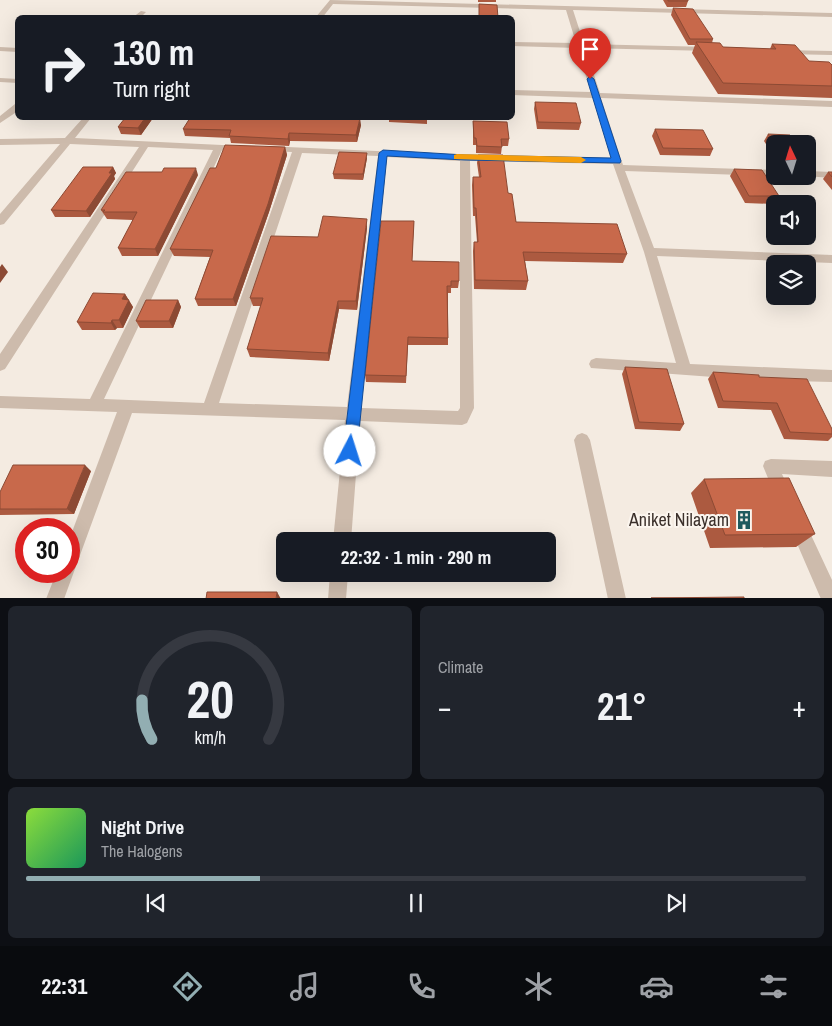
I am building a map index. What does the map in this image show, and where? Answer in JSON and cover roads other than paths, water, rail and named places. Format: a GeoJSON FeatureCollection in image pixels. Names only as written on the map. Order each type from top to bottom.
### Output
{"type":"FeatureCollection","features":[{"type":"Feature","properties":{"kind":"street"},"geometry":{"type":"LineString","coordinates":[[320,15],[332,1],[832,15]]}},
{"type":"Feature","properties":{"kind":"street"},"geometry":{"type":"LineString","coordinates":[[569,9],[618,165],[650,252],[685,369]]}},
{"type":"Feature","properties":{"kind":"street"},"geometry":{"type":"LineString","coordinates":[[138,15],[142,12]]}},
{"type":"Feature","properties":{"kind":"street"},"geometry":{"type":"LineString","coordinates":[[515,44],[716,50]]}},
{"type":"Feature","properties":{"kind":"street"},"geometry":{"type":"LineString","coordinates":[[0,50],[15,50]]}},
{"type":"Feature","properties":{"kind":"street"},"geometry":{"type":"LineString","coordinates":[[774,51],[832,53]]}},
{"type":"Feature","properties":{"kind":"street"},"geometry":{"type":"LineString","coordinates":[[0,80],[15,81]]}},
{"type":"Feature","properties":{"kind":"street"},"geometry":{"type":"LineString","coordinates":[[515,92],[832,104]]}},
{"type":"Feature","properties":{"kind":"street"},"geometry":{"type":"LineString","coordinates":[[0,111],[14,108]]}},
{"type":"Feature","properties":{"kind":"street"},"geometry":{"type":"LineString","coordinates":[[0,120],[14,108]]}},
{"type":"Feature","properties":{"kind":"street"},"geometry":{"type":"LineString","coordinates":[[0,221],[85,120]]}},
{"type":"Feature","properties":{"kind":"street"},"geometry":{"type":"LineString","coordinates":[[0,142],[68,141],[298,149],[766,173]]}},
{"type":"Feature","properties":{"kind":"street"},"geometry":{"type":"LineString","coordinates":[[0,366],[146,144]]}},
{"type":"Feature","properties":{"kind":"street"},"geometry":{"type":"LineString","coordinates":[[94,405],[220,147]]}},
{"type":"Feature","properties":{"kind":"street"},"geometry":{"type":"LineString","coordinates":[[209,410],[298,149]]}},
{"type":"Feature","properties":{"kind":"street"},"geometry":{"type":"LineString","coordinates":[[343,532],[353,415],[383,153]]}},
{"type":"Feature","properties":{"kind":"street"},"geometry":{"type":"LineString","coordinates":[[0,402],[462,418],[468,408],[465,158]]}},
{"type":"Feature","properties":{"kind":"street"},"geometry":{"type":"LineString","coordinates":[[816,174],[832,175]]}},
{"type":"Feature","properties":{"kind":"street"},"geometry":{"type":"LineString","coordinates":[[650,252],[832,259]]}},
{"type":"Feature","properties":{"kind":"street"},"geometry":{"type":"LineString","coordinates":[[596,364],[754,374],[832,376]]}},
{"type":"Feature","properties":{"kind":"street"},"geometry":{"type":"LineString","coordinates":[[80,533],[127,406]]}},
{"type":"Feature","properties":{"kind":"street"},"geometry":{"type":"LineString","coordinates":[[582,440],[617,598]]}},
{"type":"Feature","properties":{"kind":"street"},"geometry":{"type":"LineString","coordinates":[[831,598],[771,466],[832,469]]}},
{"type":"Feature","properties":{"kind":"street"},"geometry":{"type":"LineString","coordinates":[[337,598],[338,582]]}},
{"type":"Feature","properties":{"kind":"street"},"geometry":{"type":"LineString","coordinates":[[56,598],[62,583]]}},
{"type":"Feature","properties":{"kind":"place","name":"Aniket Nilayam"},"geometry":{"type":"Point","coordinates":[744,520]}}]}
